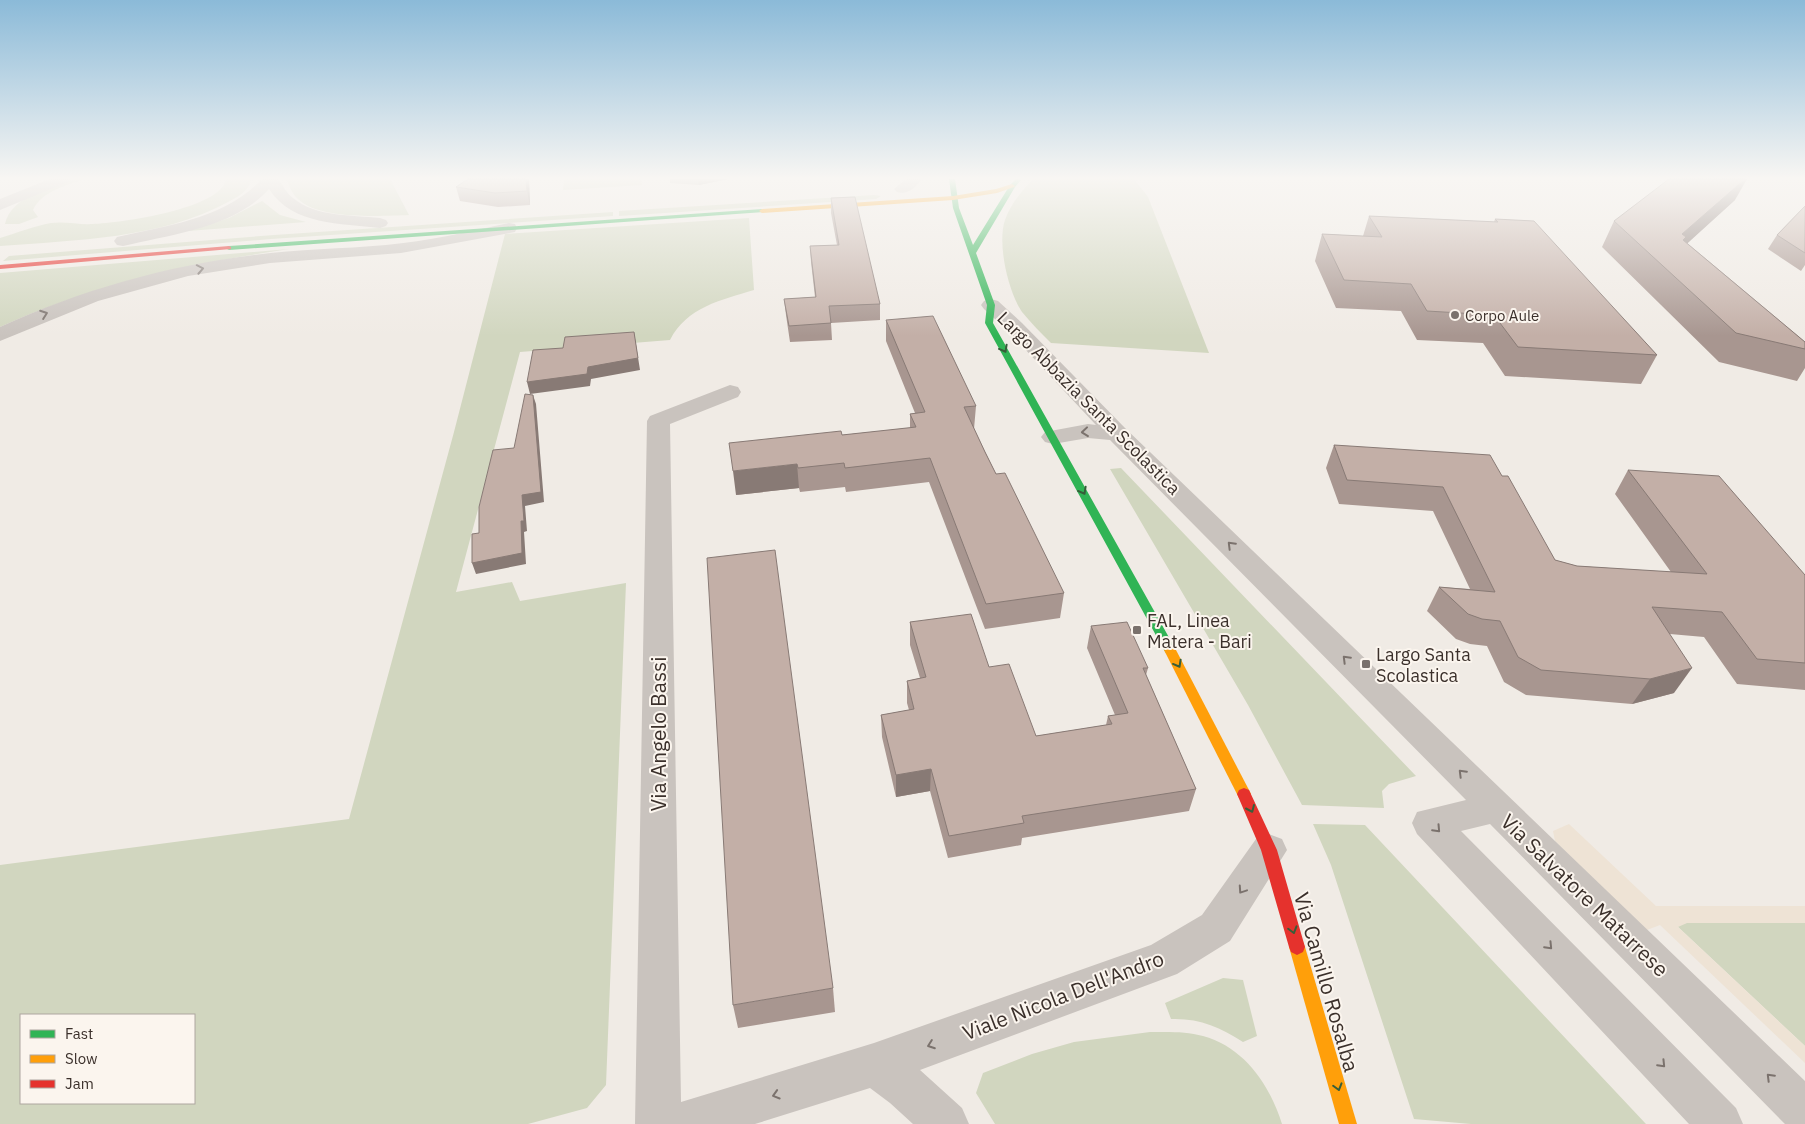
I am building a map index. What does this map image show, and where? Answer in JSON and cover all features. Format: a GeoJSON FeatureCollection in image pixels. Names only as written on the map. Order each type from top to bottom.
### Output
{"type":"FeatureCollection","features":[{"type":"Feature","properties":{"kind":"street"},"geometry":{"type":"LineString","coordinates":[[118,242],[160,231]]}},
{"type":"Feature","properties":{"kind":"street"},"geometry":{"type":"LineString","coordinates":[[0,267],[446,231]]}},
{"type":"Feature","properties":{"kind":"street"},"geometry":{"type":"LineString","coordinates":[[0,335],[34,318],[90,297],[173,274],[253,260],[395,248],[491,231]]}},
{"type":"Feature","properties":{"kind":"street"},"geometry":{"type":"LineString","coordinates":[[965,231],[991,305]]}},
{"type":"Feature","properties":{"kind":"street"},"geometry":{"type":"LineString","coordinates":[[972,253],[985,231]]}},
{"type":"Feature","properties":{"kind":"street"},"geometry":{"type":"LineString","coordinates":[[118,242],[192,236]]}},
{"type":"Feature","properties":{"kind":"street","name":"Largo Abbazia Santa Scolastica"},"geometry":{"type":"LineString","coordinates":[[991,305],[1014,326],[1117,433],[1496,808]]}},
{"type":"Feature","properties":{"kind":"street","name":"Largo Abbazia Santa Scolastica"},"geometry":{"type":"LineString","coordinates":[[991,305],[989,323],[1188,682],[1246,798],[1269,850]]}},
{"type":"Feature","properties":{"kind":"street","name":"Via Angelo Bassi"},"geometry":{"type":"LineString","coordinates":[[658,1124],[658,421],[730,392]]}},
{"type":"Feature","properties":{"kind":"street"},"geometry":{"type":"LineString","coordinates":[[1053,437],[1088,431],[1117,433]]}},
{"type":"Feature","properties":{"kind":"street","name":"Via Salvatore Matarrese"},"geometry":{"type":"LineString","coordinates":[[1720,1124],[1430,823],[1496,808],[1805,1112]]}},
{"type":"Feature","properties":{"kind":"street","name":"Viale Nicola Dell'Andro"},"geometry":{"type":"LineString","coordinates":[[682,1124],[874,1065],[1163,960],[1216,928],[1269,850]]}},
{"type":"Feature","properties":{"kind":"street","name":"Via Camillo Rosalba"},"geometry":{"type":"LineString","coordinates":[[1269,850],[1348,1124]]}},
{"type":"Feature","properties":{"kind":"street"},"geometry":{"type":"LineString","coordinates":[[874,1065],[906,1087],[946,1124]]}},
{"type":"Feature","properties":{"kind":"green space"},"geometry":{"type":"Polygon","coordinates":[[[21,231],[143,231],[88,239],[0,246],[0,238],[21,231]]]}},
{"type":"Feature","properties":{"kind":"green space"},"geometry":{"type":"Polygon","coordinates":[[[326,231],[383,231],[3,261],[9,256],[326,231]]]}},
{"type":"Feature","properties":{"kind":"green space"},"geometry":{"type":"Polygon","coordinates":[[[544,231],[750,231],[754,290],[706,306],[695,312],[677,329],[670,340],[520,352],[456,592],[512,582],[520,601],[626,583],[606,1085],[587,1108],[528,1124],[0,1124],[0,865],[349,819],[454,432],[505,234],[544,231]]]}},
{"type":"Feature","properties":{"kind":"green space"},"geometry":{"type":"Polygon","coordinates":[[[1003,231],[1161,231],[1209,353],[1051,343],[1025,316],[1017,303],[1008,280],[1002,241],[1003,231]]]}},
{"type":"Feature","properties":{"kind":"green space"},"geometry":{"type":"Polygon","coordinates":[[[289,249],[178,269],[142,278],[70,299],[0,327],[0,273],[289,249]]]}},
{"type":"Feature","properties":{"kind":"green space"},"geometry":{"type":"Polygon","coordinates":[[[1121,468],[1416,776],[1389,784],[1382,791],[1384,808],[1302,805],[1248,705],[1110,469],[1121,468]]]}},
{"type":"Feature","properties":{"kind":"green space"},"geometry":{"type":"Polygon","coordinates":[[[1313,824],[1365,825],[1646,1124],[1471,1124],[1414,1119],[1331,865],[1313,824]]]}},
{"type":"Feature","properties":{"kind":"green space"},"geometry":{"type":"Polygon","coordinates":[[[1686,923],[1805,923],[1805,1046],[1677,926],[1686,923]]]}},
{"type":"Feature","properties":{"kind":"green space"},"geometry":{"type":"Polygon","coordinates":[[[1223,978],[1243,980],[1257,1036],[1243,1042],[1209,1024],[1191,1020],[1171,1019],[1165,1003],[1223,978]]]}},
{"type":"Feature","properties":{"kind":"green space"},"geometry":{"type":"Polygon","coordinates":[[[1150,1032],[1197,1034],[1218,1041],[1231,1049],[1243,1058],[1263,1082],[1277,1109],[1282,1124],[995,1124],[976,1093],[983,1073],[1032,1054],[1074,1042],[1150,1032]]]}},
{"type":"Feature","properties":{"kind":"shaded area"},"geometry":{"type":"Polygon","coordinates":[[[1569,824],[1656,906],[1805,906],[1805,923],[1687,923],[1678,927],[1805,1046],[1805,1063],[1660,925],[1647,930],[1555,841],[1553,831],[1569,824]]]}},
{"type":"Feature","properties":{"kind":"building"},"geometry":{"type":"Polygon","coordinates":[[[837,231],[863,231],[880,304],[829,306],[831,323],[789,326],[784,299],[816,297],[810,246],[839,245],[837,231]]]}},
{"type":"Feature","properties":{"kind":"building"},"geometry":{"type":"Polygon","coordinates":[[[1379,231],[1544,231],[1657,355],[1518,347],[1494,315],[1427,311],[1411,284],[1344,280],[1322,234],[1382,237],[1379,231]]]}},
{"type":"Feature","properties":{"kind":"building"},"geometry":{"type":"Polygon","coordinates":[[[1625,231],[1685,231],[1682,234],[1686,237],[1683,240],[1805,342],[1805,349],[1736,333],[1625,231]]]}},
{"type":"Feature","properties":{"kind":"building"},"geometry":{"type":"Polygon","coordinates":[[[1780,231],[1805,231],[1805,253],[1777,235],[1780,231]]]}},
{"type":"Feature","properties":{"kind":"building"},"geometry":{"type":"Polygon","coordinates":[[[933,316],[976,406],[964,407],[985,452],[996,474],[1005,473],[1064,593],[986,604],[930,458],[845,468],[844,463],[798,468],[797,464],[733,471],[729,443],[841,431],[842,435],[916,427],[910,414],[925,412],[886,320],[933,316]]]}},
{"type":"Feature","properties":{"kind":"building"},"geometry":{"type":"Polygon","coordinates":[[[634,332],[638,358],[588,367],[587,374],[527,382],[533,350],[563,348],[565,337],[634,332]]]}},
{"type":"Feature","properties":{"kind":"building"},"geometry":{"type":"Polygon","coordinates":[[[525,394],[533,395],[541,492],[522,495],[524,521],[521,521],[522,553],[472,563],[472,534],[479,533],[479,507],[493,450],[514,448],[525,394]]]}},
{"type":"Feature","properties":{"kind":"building"},"geometry":{"type":"Polygon","coordinates":[[[1334,445],[1490,455],[1502,476],[1508,476],[1555,560],[1577,566],[1707,574],[1628,470],[1719,476],[1805,575],[1805,663],[1757,659],[1722,612],[1652,607],[1692,668],[1650,679],[1541,670],[1518,657],[1500,621],[1482,619],[1468,614],[1439,587],[1495,592],[1443,487],[1347,480],[1334,445]]]}},
{"type":"Feature","properties":{"kind":"building"},"geometry":{"type":"Polygon","coordinates":[[[775,550],[833,988],[733,1005],[707,558],[775,550]]]}},
{"type":"Feature","properties":{"kind":"building"},"geometry":{"type":"Polygon","coordinates":[[[971,614],[989,667],[1009,664],[1036,736],[1112,724],[1108,716],[1128,713],[1091,626],[1127,622],[1148,668],[1143,668],[1196,789],[1022,816],[1024,823],[949,836],[931,769],[896,775],[881,715],[914,709],[907,681],[926,677],[910,622],[971,614]]]}},
{"type":"Feature","properties":{"kind":"traffic: fast"},"geometry":{"type":"LineString","coordinates":[[229,248],[467,231]]}},
{"type":"Feature","properties":{"kind":"traffic: fast"},"geometry":{"type":"LineString","coordinates":[[964,231],[991,305],[989,323],[1170,650]]}},
{"type":"Feature","properties":{"kind":"traffic: fast"},"geometry":{"type":"LineString","coordinates":[[972,253],[985,231]]}},
{"type":"Feature","properties":{"kind":"traffic: slow"},"geometry":{"type":"LineString","coordinates":[[1170,650],[1244,794]]}},
{"type":"Feature","properties":{"kind":"traffic: slow"},"geometry":{"type":"LineString","coordinates":[[1297,947],[1348,1124]]}},
{"type":"Feature","properties":{"kind":"traffic: jam"},"geometry":{"type":"LineString","coordinates":[[0,267],[229,248]]}},
{"type":"Feature","properties":{"kind":"traffic: jam"},"geometry":{"type":"LineString","coordinates":[[1244,794],[1269,850],[1297,947]]}},
{"type":"Feature","properties":{"kind":"place","name":"Corpo Aule"},"geometry":{"type":"Point","coordinates":[1455,315]}},
{"type":"Feature","properties":{"kind":"place","name":"FAL, Linea Matera - Bari"},"geometry":{"type":"Point","coordinates":[1137,630]}},
{"type":"Feature","properties":{"kind":"place","name":"Largo Santa Scolastica"},"geometry":{"type":"Point","coordinates":[1366,664]}}]}
